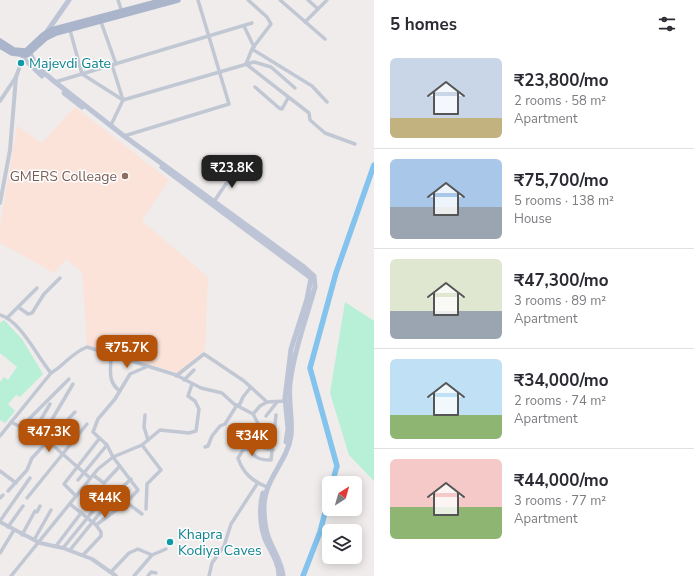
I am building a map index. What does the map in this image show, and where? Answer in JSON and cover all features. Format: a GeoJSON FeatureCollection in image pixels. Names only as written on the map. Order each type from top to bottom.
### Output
{"type":"FeatureCollection","features":[{"type":"Feature","properties":{"kind":"main road"},"geometry":{"type":"LineString","coordinates":[[0,46],[12,54],[26,54],[46,35],[69,0]]}},
{"type":"Feature","properties":{"kind":"main road"},"geometry":{"type":"LineString","coordinates":[[46,35],[101,22],[164,0]]}},
{"type":"Feature","properties":{"kind":"main road"},"geometry":{"type":"LineString","coordinates":[[46,35],[178,0]]}},
{"type":"Feature","properties":{"kind":"main road"},"geometry":{"type":"LineString","coordinates":[[0,42],[14,50],[26,54],[73,100],[309,276],[311,286],[291,348],[286,384],[291,435],[288,447],[266,487],[261,504],[264,537],[276,562],[279,576]]}},
{"type":"Feature","properties":{"kind":"main road"},"geometry":{"type":"LineString","coordinates":[[26,54],[37,67],[111,126],[215,200],[314,276],[315,287],[293,362],[287,401]]}},
{"type":"Feature","properties":{"kind":"main road"},"geometry":{"type":"LineString","coordinates":[[266,487],[264,507],[267,534],[279,560],[283,576]]}},
{"type":"Feature","properties":{"kind":"street"},"geometry":{"type":"LineString","coordinates":[[118,0],[122,14]]}},
{"type":"Feature","properties":{"kind":"street"},"geometry":{"type":"LineString","coordinates":[[124,136],[226,106],[228,102],[220,71],[198,0]]}},
{"type":"Feature","properties":{"kind":"street"},"geometry":{"type":"LineString","coordinates":[[246,64],[253,48],[271,24],[267,17],[248,0]]}},
{"type":"Feature","properties":{"kind":"street"},"geometry":{"type":"LineString","coordinates":[[280,0],[325,39]]}},
{"type":"Feature","properties":{"kind":"street"},"geometry":{"type":"LineString","coordinates":[[308,0],[318,9]]}},
{"type":"Feature","properties":{"kind":"street"},"geometry":{"type":"LineString","coordinates":[[305,22],[327,0]]}},
{"type":"Feature","properties":{"kind":"street"},"geometry":{"type":"LineString","coordinates":[[101,22],[123,100],[111,126]]}},
{"type":"Feature","properties":{"kind":"street"},"geometry":{"type":"LineString","coordinates":[[55,82],[252,23]]}},
{"type":"Feature","properties":{"kind":"street"},"geometry":{"type":"LineString","coordinates":[[244,26],[253,48],[312,86],[327,102]]}},
{"type":"Feature","properties":{"kind":"street"},"geometry":{"type":"LineString","coordinates":[[70,30],[82,74],[123,100],[254,62],[264,64],[277,72],[295,88]]}},
{"type":"Feature","properties":{"kind":"street"},"geometry":{"type":"LineString","coordinates":[[0,101],[16,77],[26,54]]}},
{"type":"Feature","properties":{"kind":"street"},"geometry":{"type":"LineString","coordinates":[[246,64],[309,113],[310,120],[325,133],[355,144]]}},
{"type":"Feature","properties":{"kind":"street"},"geometry":{"type":"LineString","coordinates":[[0,203],[10,150],[16,77]]}},
{"type":"Feature","properties":{"kind":"street"},"geometry":{"type":"LineString","coordinates":[[255,87],[282,109],[288,98]]}},
{"type":"Feature","properties":{"kind":"street"},"geometry":{"type":"LineString","coordinates":[[215,200],[236,169]]}},
{"type":"Feature","properties":{"kind":"street"},"geometry":{"type":"LineString","coordinates":[[18,307],[28,314],[32,313],[44,294],[60,278]]}},
{"type":"Feature","properties":{"kind":"street"},"geometry":{"type":"LineString","coordinates":[[7,318],[37,288]]}},
{"type":"Feature","properties":{"kind":"street"},"geometry":{"type":"LineString","coordinates":[[0,314],[7,318],[18,329],[52,373]]}},
{"type":"Feature","properties":{"kind":"street"},"geometry":{"type":"LineString","coordinates":[[0,436],[52,373],[62,367],[75,352],[87,347],[176,376],[192,384],[222,393],[238,406],[253,414],[259,425],[261,447]]}},
{"type":"Feature","properties":{"kind":"street"},"geometry":{"type":"LineString","coordinates":[[176,376],[204,354],[251,387],[267,402]]}},
{"type":"Feature","properties":{"kind":"street"},"geometry":{"type":"LineString","coordinates":[[111,355],[111,382],[113,386],[120,390]]}},
{"type":"Feature","properties":{"kind":"street"},"geometry":{"type":"LineString","coordinates":[[94,523],[127,502],[137,492],[137,487],[112,457],[107,445],[93,432],[98,420],[132,372],[146,367]]}},
{"type":"Feature","properties":{"kind":"street"},"geometry":{"type":"LineString","coordinates":[[184,380],[194,370]]}},
{"type":"Feature","properties":{"kind":"street"},"geometry":{"type":"LineString","coordinates":[[22,427],[69,379]]}},
{"type":"Feature","properties":{"kind":"street"},"geometry":{"type":"LineString","coordinates":[[41,438],[73,384]]}},
{"type":"Feature","properties":{"kind":"street"},"geometry":{"type":"LineString","coordinates":[[11,576],[40,543],[91,477],[112,457],[142,445],[160,430],[189,433],[196,431],[199,409],[195,401],[188,396],[192,384]]}},
{"type":"Feature","properties":{"kind":"street"},"geometry":{"type":"LineString","coordinates":[[205,447],[208,446],[220,426],[225,424],[238,406],[243,396],[251,387]]}},
{"type":"Feature","properties":{"kind":"street"},"geometry":{"type":"LineString","coordinates":[[253,414],[260,406],[267,402],[287,401]]}},
{"type":"Feature","properties":{"kind":"street"},"geometry":{"type":"LineString","coordinates":[[266,416],[277,402]]}},
{"type":"Feature","properties":{"kind":"street"},"geometry":{"type":"LineString","coordinates":[[33,434],[50,404]]}},
{"type":"Feature","properties":{"kind":"street"},"geometry":{"type":"LineString","coordinates":[[8,491],[27,470],[32,458],[75,412]]}},
{"type":"Feature","properties":{"kind":"street"},"geometry":{"type":"LineString","coordinates":[[145,414],[144,427],[148,440]]}},
{"type":"Feature","properties":{"kind":"street"},"geometry":{"type":"LineString","coordinates":[[250,449],[251,452],[261,460],[271,460],[276,415]]}},
{"type":"Feature","properties":{"kind":"street"},"geometry":{"type":"LineString","coordinates":[[11,422],[48,441],[76,468],[104,483],[120,466]]}},
{"type":"Feature","properties":{"kind":"street"},"geometry":{"type":"LineString","coordinates":[[27,498],[61,454],[87,424]]}},
{"type":"Feature","properties":{"kind":"street"},"geometry":{"type":"LineString","coordinates":[[76,496],[64,484],[99,439]]}},
{"type":"Feature","properties":{"kind":"street"},"geometry":{"type":"LineString","coordinates":[[78,480],[107,445]]}},
{"type":"Feature","properties":{"kind":"street"},"geometry":{"type":"LineString","coordinates":[[142,445],[161,470],[147,484],[146,509]]}},
{"type":"Feature","properties":{"kind":"street"},"geometry":{"type":"LineString","coordinates":[[266,487],[257,484],[249,478],[238,458],[242,451],[250,449],[261,447],[273,450]]}},
{"type":"Feature","properties":{"kind":"street"},"geometry":{"type":"LineString","coordinates":[[0,471],[16,483]]}},
{"type":"Feature","properties":{"kind":"street"},"geometry":{"type":"LineString","coordinates":[[30,478],[0,522],[22,535],[40,543],[70,550],[92,559],[116,576]]}},
{"type":"Feature","properties":{"kind":"street"},"geometry":{"type":"LineString","coordinates":[[70,550],[94,523],[116,493],[131,479]]}},
{"type":"Feature","properties":{"kind":"street"},"geometry":{"type":"LineString","coordinates":[[208,576],[212,563],[224,546],[231,524],[257,484]]}},
{"type":"Feature","properties":{"kind":"street"},"geometry":{"type":"LineString","coordinates":[[63,548],[110,490],[142,514]]}},
{"type":"Feature","properties":{"kind":"street"},"geometry":{"type":"LineString","coordinates":[[70,504],[94,523],[101,532],[101,536],[83,555]]}},
{"type":"Feature","properties":{"kind":"street"},"geometry":{"type":"LineString","coordinates":[[8,527],[23,506]]}},
{"type":"Feature","properties":{"kind":"street"},"geometry":{"type":"LineString","coordinates":[[22,535],[35,511],[37,512],[40,506]]}},
{"type":"Feature","properties":{"kind":"street"},"geometry":{"type":"LineString","coordinates":[[34,540],[51,510]]}},
{"type":"Feature","properties":{"kind":"street"},"geometry":{"type":"LineString","coordinates":[[56,546],[81,513]]}},
{"type":"Feature","properties":{"kind":"street"},"geometry":{"type":"LineString","coordinates":[[0,553],[14,530]]}},
{"type":"Feature","properties":{"kind":"street"},"geometry":{"type":"LineString","coordinates":[[111,572],[129,553],[138,549],[152,556]]}},
{"type":"Feature","properties":{"kind":"street"},"geometry":{"type":"LineString","coordinates":[[134,576],[152,556],[166,550]]}},
{"type":"Feature","properties":{"kind":"street"},"geometry":{"type":"LineString","coordinates":[[148,576],[152,572],[156,573]]}},
{"type":"Feature","properties":{"kind":"shaded area"},"geometry":{"type":"Polygon","coordinates":[[[75,107],[169,180],[142,221],[208,277],[205,350],[178,373],[87,346],[82,272],[66,259],[54,273],[0,243],[0,225],[17,126],[42,143],[75,107]]]}},
{"type":"Feature","properties":{"kind":"green space"},"geometry":{"type":"Polygon","coordinates":[[[345,302],[374,321],[374,481],[349,455],[330,393],[345,302]]]}},
{"type":"Feature","properties":{"kind":"green space"},"geometry":{"type":"Polygon","coordinates":[[[4,320],[22,339],[43,374],[20,397],[16,395],[8,404],[15,411],[5,423],[0,420],[0,382],[4,377],[8,380],[17,367],[0,353],[0,323],[4,320]]]}},
{"type":"Feature","properties":{"kind":"waterway"},"geometry":{"type":"LineString","coordinates":[[334,476],[337,466],[310,368],[336,273],[374,165]]}},
{"type":"Feature","properties":{"kind":"waterway"},"geometry":{"type":"LineString","coordinates":[[303,576],[320,532],[324,516]]}},
{"type":"Feature","properties":{"kind":"place","name":"Majevdi Gate"},"geometry":{"type":"Point","coordinates":[21,63]}},
{"type":"Feature","properties":{"kind":"place","name":"GMERS Colleage"},"geometry":{"type":"Point","coordinates":[125,176]}},
{"type":"Feature","properties":{"kind":"place","name":"Khapra Kodiya Caves"},"geometry":{"type":"Point","coordinates":[170,542]}}]}
